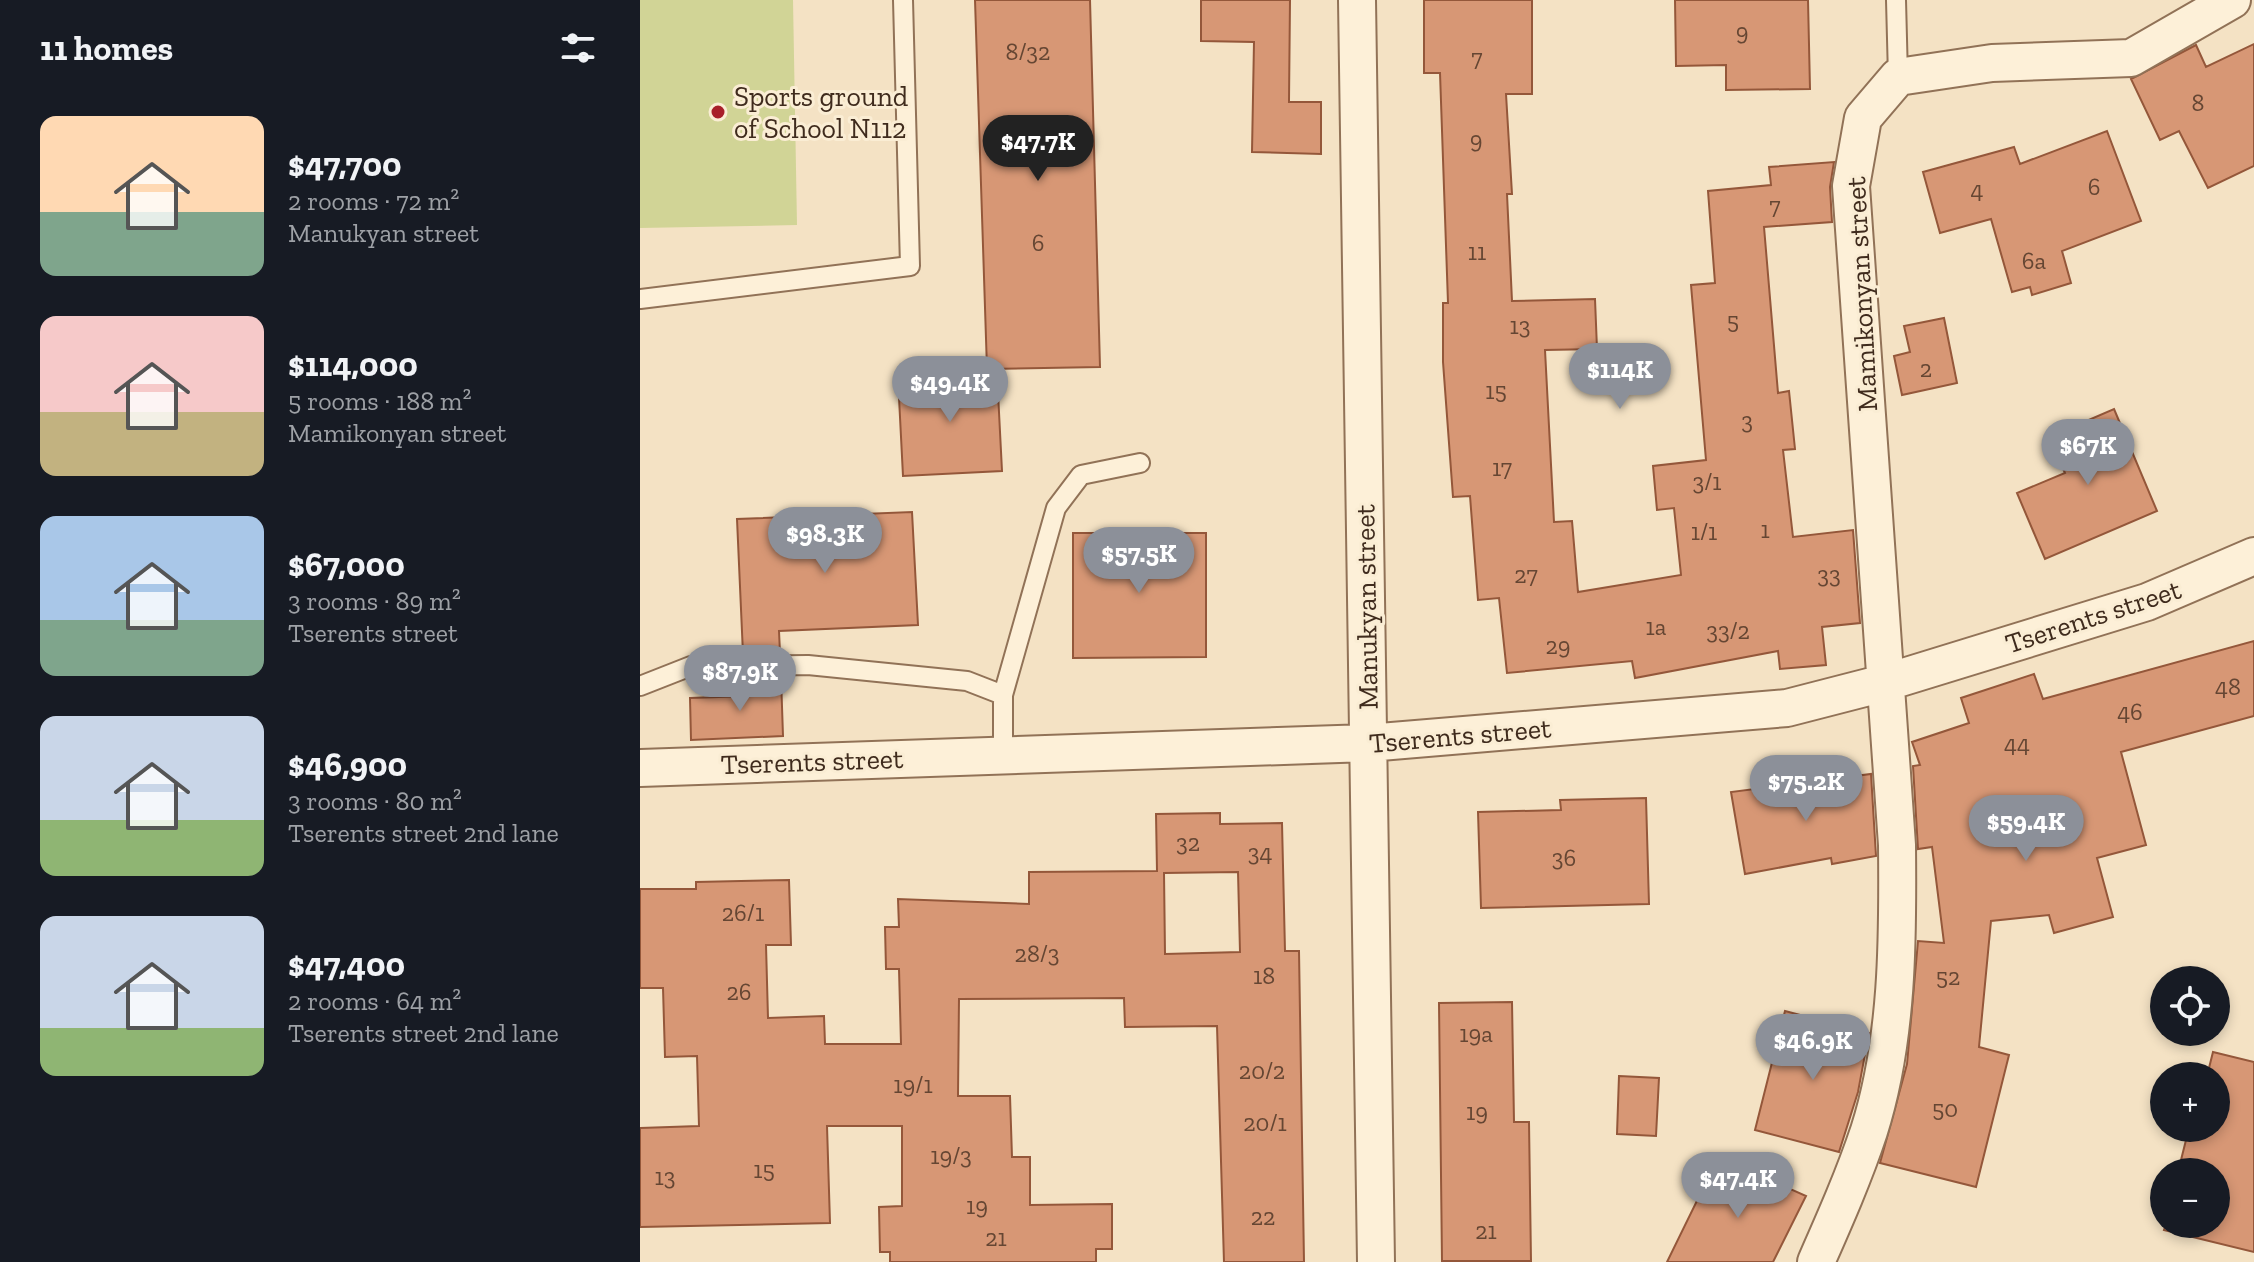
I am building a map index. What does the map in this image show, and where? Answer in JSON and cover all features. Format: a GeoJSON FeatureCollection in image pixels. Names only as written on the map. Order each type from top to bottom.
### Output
{"type":"FeatureCollection","features":[{"type":"Feature","properties":{"kind":"street","name":"Manukyan street"},"geometry":{"type":"LineString","coordinates":[[1357,0],[1376,1262]]}},
{"type":"Feature","properties":{"kind":"street"},"geometry":{"type":"LineString","coordinates":[[1898,77],[1992,63],[2131,58],[2232,0]]}},
{"type":"Feature","properties":{"kind":"street","name":"Mamikonyan street"},"geometry":{"type":"LineString","coordinates":[[1816,1262],[1870,1128],[1890,1028],[1898,937],[1897,845],[1851,186],[1863,118],[1898,77]]}},
{"type":"Feature","properties":{"kind":"street","name":"Tserents street"},"geometry":{"type":"LineString","coordinates":[[640,768],[1368,743],[1787,708],[1884,683],[2147,602],[2254,556]]}},
{"type":"Feature","properties":{"kind":"lane"},"geometry":{"type":"LineString","coordinates":[[640,299],[910,266],[903,0]]}},
{"type":"Feature","properties":{"kind":"lane"},"geometry":{"type":"LineString","coordinates":[[1896,0],[1898,77]]}},
{"type":"Feature","properties":{"kind":"lane"},"geometry":{"type":"LineString","coordinates":[[1003,754],[1003,695],[1056,508],[1081,475],[1140,463]]}},
{"type":"Feature","properties":{"kind":"lane"},"geometry":{"type":"LineString","coordinates":[[640,686],[691,666],[808,665],[967,681],[1003,695]]}},
{"type":"Feature","properties":{"kind":"green space","name":"Sports ground of School N112"},"geometry":{"type":"Polygon","coordinates":[[[640,0],[793,0],[797,225],[640,228],[640,0]]]}},
{"type":"Feature","properties":{"kind":"building"},"geometry":{"type":"Polygon","coordinates":[[[975,0],[1090,0],[1100,367],[987,369],[975,0]]]}},
{"type":"Feature","properties":{"kind":"building"},"geometry":{"type":"Polygon","coordinates":[[[1201,0],[1290,0],[1289,102],[1321,102],[1321,154],[1252,152],[1254,42],[1201,41],[1201,0]]]}},
{"type":"Feature","properties":{"kind":"building"},"geometry":{"type":"Polygon","coordinates":[[[1424,0],[1532,0],[1532,94],[1506,94],[1512,194],[1507,194],[1512,301],[1595,299],[1597,349],[1545,350],[1554,522],[1572,521],[1578,592],[1681,575],[1674,508],[1657,510],[1653,466],[1706,460],[1691,285],[1715,283],[1708,191],[1771,185],[1769,167],[1834,162],[1830,187],[1832,222],[1764,227],[1778,393],[1789,391],[1795,449],[1783,450],[1793,537],[1853,530],[1860,623],[1822,627],[1826,665],[1780,669],[1778,651],[1635,678],[1632,661],[1507,673],[1499,598],[1478,600],[1470,496],[1453,497],[1443,362],[1443,303],[1448,303],[1440,73],[1424,73],[1424,0]]]}},
{"type":"Feature","properties":{"kind":"building"},"geometry":{"type":"Polygon","coordinates":[[[1675,0],[1808,0],[1810,89],[1726,90],[1726,65],[1676,66],[1675,0]]]}},
{"type":"Feature","properties":{"kind":"building"},"geometry":{"type":"Polygon","coordinates":[[[2254,44],[2254,166],[2208,188],[2179,131],[2160,140],[2131,79],[2196,45],[2206,67],[2254,44]]]}},
{"type":"Feature","properties":{"kind":"building"},"geometry":{"type":"Polygon","coordinates":[[[2107,131],[2141,221],[2062,251],[2071,283],[2032,295],[2030,287],[2012,292],[1991,219],[1940,233],[1923,172],[2014,147],[2020,164],[2107,131]]]}},
{"type":"Feature","properties":{"kind":"building"},"geometry":{"type":"Polygon","coordinates":[[[1944,318],[1957,383],[1902,395],[1894,356],[1910,352],[1904,326],[1944,318]]]}},
{"type":"Feature","properties":{"kind":"building"},"geometry":{"type":"Polygon","coordinates":[[[997,373],[1002,471],[903,476],[898,378],[997,373]]]}},
{"type":"Feature","properties":{"kind":"building"},"geometry":{"type":"Polygon","coordinates":[[[2114,409],[2157,511],[2045,559],[2017,493],[2065,473],[2049,437],[2114,409]]]}},
{"type":"Feature","properties":{"kind":"building"},"geometry":{"type":"Polygon","coordinates":[[[912,512],[918,625],[779,631],[780,653],[743,654],[737,519],[912,512]]]}},
{"type":"Feature","properties":{"kind":"building"},"geometry":{"type":"Polygon","coordinates":[[[1073,533],[1206,533],[1206,657],[1073,658],[1073,533]]]}},
{"type":"Feature","properties":{"kind":"building"},"geometry":{"type":"Polygon","coordinates":[[[2254,641],[2254,716],[2121,752],[2146,845],[2097,858],[2113,917],[2054,933],[2049,915],[1991,921],[1979,1047],[2009,1055],[1976,1187],[1880,1163],[1907,1064],[1918,941],[1944,943],[1932,847],[1918,849],[1913,766],[1920,765],[1912,742],[1969,723],[1961,698],[2034,674],[2043,699],[2254,641]]]}},
{"type":"Feature","properties":{"kind":"building"},"geometry":{"type":"Polygon","coordinates":[[[781,677],[783,736],[691,740],[690,698],[746,696],[745,678],[781,677]]]}},
{"type":"Feature","properties":{"kind":"building"},"geometry":{"type":"Polygon","coordinates":[[[1871,774],[1876,856],[1832,864],[1831,858],[1745,874],[1731,792],[1871,774]]]}},
{"type":"Feature","properties":{"kind":"building"},"geometry":{"type":"Polygon","coordinates":[[[1646,798],[1649,904],[1481,908],[1478,812],[1561,810],[1560,800],[1646,798]]]}},
{"type":"Feature","properties":{"kind":"building"},"geometry":{"type":"Polygon","coordinates":[[[1220,813],[1220,824],[1282,823],[1285,951],[1299,951],[1304,1262],[1224,1262],[1217,1026],[1125,1027],[1124,998],[959,999],[958,1096],[1010,1096],[1012,1157],[1030,1157],[1030,1205],[1112,1204],[1112,1249],[1096,1249],[1096,1262],[890,1262],[890,1252],[880,1252],[879,1207],[902,1206],[902,1126],[827,1126],[830,1223],[640,1227],[640,1128],[699,1126],[697,1056],[665,1057],[663,988],[640,988],[640,889],[696,889],[696,882],[789,880],[791,945],[766,945],[768,1018],[824,1016],[825,1044],[901,1044],[899,969],[886,969],[885,927],[899,927],[898,899],[1029,904],[1029,872],[1157,871],[1156,814],[1220,813]],[[1238,872],[1164,873],[1165,954],[1240,952],[1238,872]]]}},
{"type":"Feature","properties":{"kind":"building"},"geometry":{"type":"Polygon","coordinates":[[[1512,1002],[1514,1122],[1529,1122],[1531,1261],[1442,1261],[1439,1003],[1512,1002]]]}},
{"type":"Feature","properties":{"kind":"building"},"geometry":{"type":"Polygon","coordinates":[[[1785,1011],[1869,1033],[1858,1092],[1839,1152],[1755,1130],[1785,1011]]]}},
{"type":"Feature","properties":{"kind":"building"},"geometry":{"type":"Polygon","coordinates":[[[2213,1052],[2254,1062],[2254,1252],[2197,1238],[2230,1238],[2230,1158],[2182,1158],[2186,1142],[2230,1142],[2230,1062],[2210,1062],[2213,1052]]]}},
{"type":"Feature","properties":{"kind":"building"},"geometry":{"type":"Polygon","coordinates":[[[1619,1076],[1659,1078],[1656,1136],[1617,1134],[1619,1076]]]}},
{"type":"Feature","properties":{"kind":"building"},"geometry":{"type":"Polygon","coordinates":[[[1732,1163],[1806,1196],[1773,1262],[1667,1262],[1713,1168],[1728,1175],[1732,1163]]]}},
{"type":"Feature","properties":{"kind":"place","name":"Sports ground of School N112"},"geometry":{"type":"Point","coordinates":[718,112]}}]}
